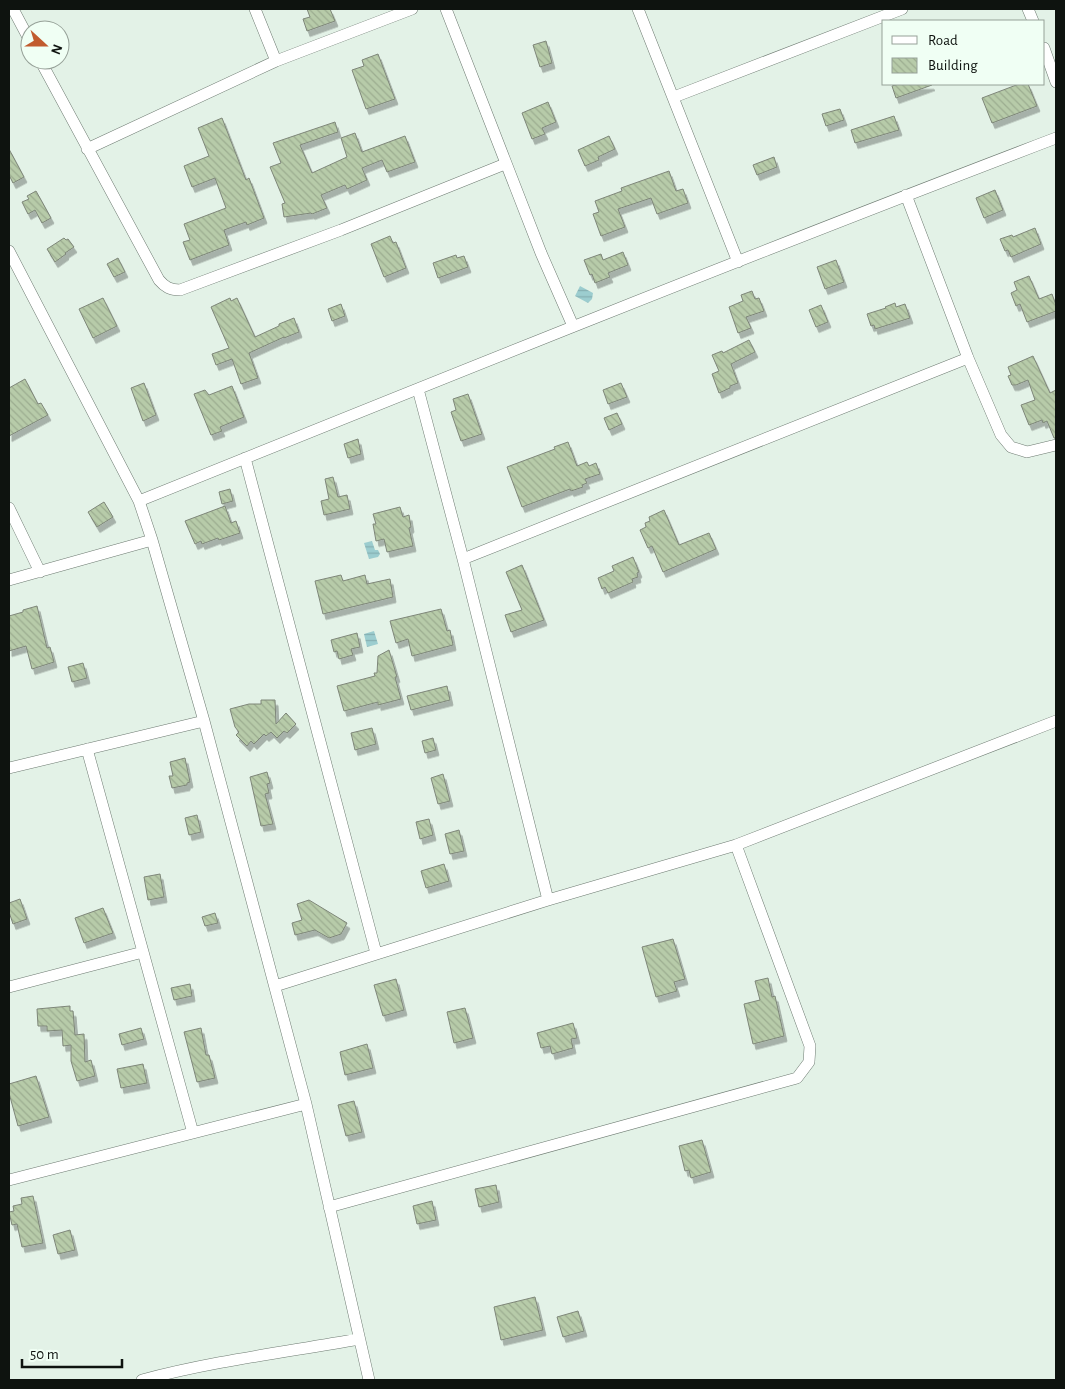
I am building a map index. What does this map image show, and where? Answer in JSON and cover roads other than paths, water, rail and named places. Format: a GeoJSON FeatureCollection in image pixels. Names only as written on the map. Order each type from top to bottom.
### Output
{"type":"FeatureCollection","features":[{"type":"Feature","properties":{"kind":"street"},"geometry":{"type":"LineString","coordinates":[[13,9],[20,22]]}},
{"type":"Feature","properties":{"kind":"street"},"geometry":{"type":"LineString","coordinates":[[255,9],[276,61]]}},
{"type":"Feature","properties":{"kind":"street"},"geometry":{"type":"LineString","coordinates":[[87,149],[276,61],[412,9]]}},
{"type":"Feature","properties":{"kind":"street"},"geometry":{"type":"LineString","coordinates":[[446,9],[505,164],[541,253],[574,326]]}},
{"type":"Feature","properties":{"kind":"street"},"geometry":{"type":"LineString","coordinates":[[638,9],[738,262]]}},
{"type":"Feature","properties":{"kind":"street"},"geometry":{"type":"LineString","coordinates":[[674,97],[902,9]]}},
{"type":"Feature","properties":{"kind":"street"},"geometry":{"type":"LineString","coordinates":[[1045,53],[1056,82]]}},
{"type":"Feature","properties":{"kind":"street"},"geometry":{"type":"LineString","coordinates":[[45,70],[159,280],[170,289],[180,290],[332,233],[505,164]]}},
{"type":"Feature","properties":{"kind":"street"},"geometry":{"type":"LineString","coordinates":[[139,501],[574,326],[1056,138]]}},
{"type":"Feature","properties":{"kind":"street"},"geometry":{"type":"LineString","coordinates":[[906,195],[968,358],[1005,443],[1010,447],[1027,452],[1056,446]]}},
{"type":"Feature","properties":{"kind":"street"},"geometry":{"type":"LineString","coordinates":[[9,251],[139,501],[152,540],[204,721],[306,1104],[358,1339],[369,1380]]}},
{"type":"Feature","properties":{"kind":"street"},"geometry":{"type":"LineString","coordinates":[[463,559],[968,358]]}},
{"type":"Feature","properties":{"kind":"street"},"geometry":{"type":"LineString","coordinates":[[418,389],[463,559],[548,900]]}},
{"type":"Feature","properties":{"kind":"street"},"geometry":{"type":"LineString","coordinates":[[245,458],[376,953]]}},
{"type":"Feature","properties":{"kind":"street"},"geometry":{"type":"LineString","coordinates":[[9,508],[40,572]]}},
{"type":"Feature","properties":{"kind":"street"},"geometry":{"type":"LineString","coordinates":[[9,580],[152,540]]}},
{"type":"Feature","properties":{"kind":"street"},"geometry":{"type":"LineString","coordinates":[[9,768],[204,721]]}},
{"type":"Feature","properties":{"kind":"street"},"geometry":{"type":"LineString","coordinates":[[275,986],[548,900],[736,845],[1056,721]]}},
{"type":"Feature","properties":{"kind":"street"},"geometry":{"type":"LineString","coordinates":[[87,749],[193,1133]]}},
{"type":"Feature","properties":{"kind":"street"},"geometry":{"type":"LineString","coordinates":[[329,1207],[797,1078],[809,1062],[810,1046],[736,845]]}},
{"type":"Feature","properties":{"kind":"street"},"geometry":{"type":"LineString","coordinates":[[9,986],[143,952]]}},
{"type":"Feature","properties":{"kind":"street"},"geometry":{"type":"LineString","coordinates":[[9,1180],[306,1104]]}},
{"type":"Feature","properties":{"kind":"street"},"geometry":{"type":"LineString","coordinates":[[142,1380],[358,1339]]}},
{"type":"Feature","properties":{"kind":"water"},"geometry":{"type":"Polygon","coordinates":[[[580,286],[593,293],[592,299],[588,303],[575,296],[580,286]]]}},
{"type":"Feature","properties":{"kind":"water"},"geometry":{"type":"Polygon","coordinates":[[[372,541],[375,550],[378,550],[380,554],[378,557],[369,559],[364,543],[372,541]]]}},
{"type":"Feature","properties":{"kind":"water"},"geometry":{"type":"Polygon","coordinates":[[[374,631],[378,644],[367,647],[364,634],[374,631]]]}}]}
